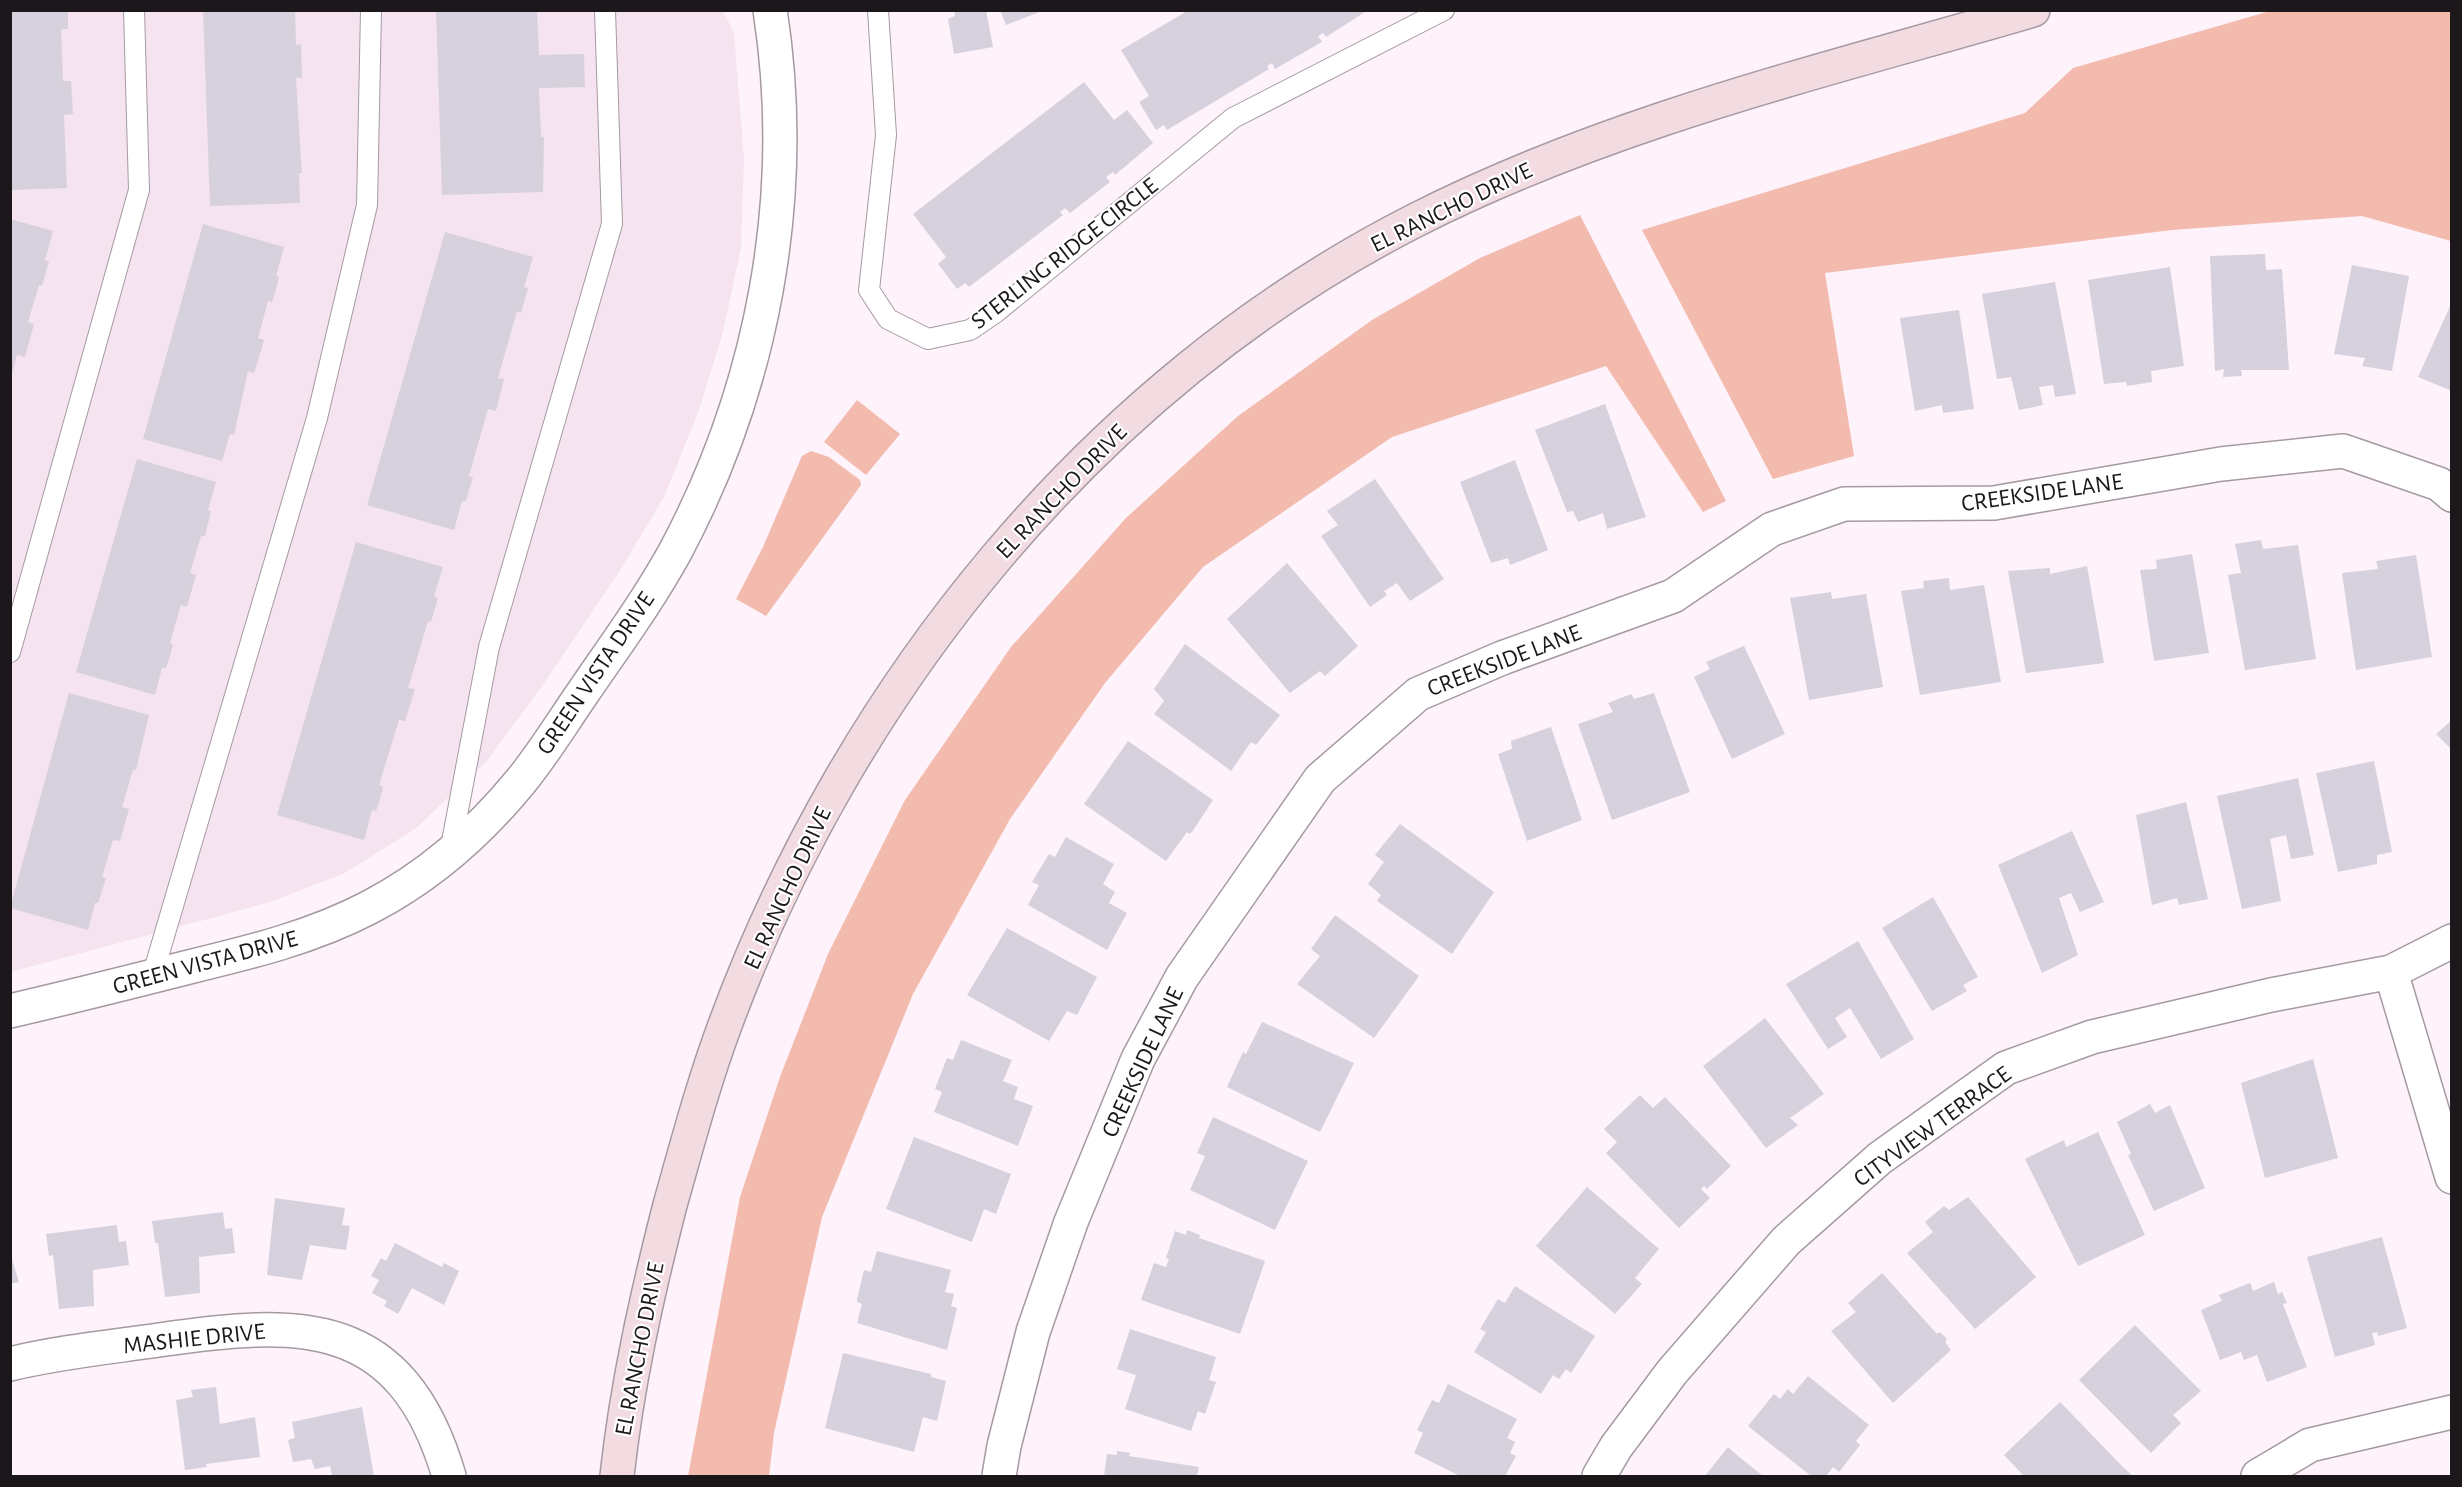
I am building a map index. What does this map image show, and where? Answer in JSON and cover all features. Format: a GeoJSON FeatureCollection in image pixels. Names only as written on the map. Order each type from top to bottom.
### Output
{"type":"FeatureCollection","features":[{"type":"Feature","properties":{"kind":"main road","name":"EL RANCHO DRIVE"},"geometry":{"type":"LineString","coordinates":[[617,1476],[645,1300],[682,1161],[725,1026],[780,894],[839,779],[900,681],[974,582],[1048,499],[1124,424],[1215,349],[1309,282],[1411,223],[1516,172],[1615,134],[2033,10]]}},
{"type":"Feature","properties":{"kind":"street","name":"GREEN VISTA DRIVE"},"geometry":{"type":"LineString","coordinates":[[10,1011],[264,949],[311,934],[371,907],[431,868],[481,825],[522,780],[634,618],[675,552],[719,459],[750,369],[770,271],[779,190],[780,108],[770,10]]}},
{"type":"Feature","properties":{"kind":"street","name":"CREEKSIDE LANE"},"geometry":{"type":"LineString","coordinates":[[999,1476],[1004,1446],[1033,1332],[1071,1222],[1138,1059],[1182,977],[1320,778],[1418,694],[1502,658],[1673,596],[1772,528],[1844,504],[1994,503],[2221,464],[2343,451],[2439,484],[2451,495]]}},
{"type":"Feature","properties":{"kind":"street","name":"CITYVIEW TERRACE"},"geometry":{"type":"LineString","coordinates":[[1599,1476],[1616,1448],[1672,1372],[1786,1241],[1880,1158],[2006,1068],[2092,1036],[2271,995],[2391,972],[2451,941]]}},
{"type":"Feature","properties":{"kind":"street"},"geometry":{"type":"LineString","coordinates":[[2391,972],[2451,1177]]}},
{"type":"Feature","properties":{"kind":"street","name":"MASHIE DRIVE"},"geometry":{"type":"LineString","coordinates":[[10,1364],[232,1329],[290,1330],[333,1337],[359,1347],[380,1362],[412,1394],[432,1427],[450,1476]]}},
{"type":"Feature","properties":{"kind":"street"},"geometry":{"type":"LineString","coordinates":[[2258,1476],[2310,1445],[2451,1412]]}},
{"type":"Feature","properties":{"kind":"lane"},"geometry":{"type":"LineString","coordinates":[[10,652],[139,190],[134,10]]}},
{"type":"Feature","properties":{"kind":"lane"},"geometry":{"type":"LineString","coordinates":[[152,977],[317,418],[367,205],[370,10]]}},
{"type":"Feature","properties":{"kind":"lane"},"geometry":{"type":"LineString","coordinates":[[450,852],[489,647],[612,224],[605,10]]}},
{"type":"Feature","properties":{"kind":"lane","name":"STERLING RIDGE CIRCLE"},"geometry":{"type":"LineString","coordinates":[[878,10],[886,135],[868,290],[888,319],[928,339],[970,330],[995,313],[1233,118],[1444,10]]}},
{"type":"Feature","properties":{"kind":"shaded area"},"geometry":{"type":"Polygon","coordinates":[[[11,11],[723,11],[734,33],[744,159],[741,248],[723,332],[699,410],[664,497],[619,572],[542,686],[486,762],[415,829],[343,874],[267,903],[11,972],[11,11]]]}},
{"type":"Feature","properties":{"kind":"shaded area"},"geometry":{"type":"Polygon","coordinates":[[[2270,11],[2451,11],[2451,241],[2362,216],[2172,230],[1825,273],[1854,456],[1773,479],[1642,230],[2025,113],[2073,68],[2270,11]]]}},
{"type":"Feature","properties":{"kind":"shaded area"},"geometry":{"type":"Polygon","coordinates":[[[1580,215],[1726,501],[1703,512],[1606,366],[1392,437],[1203,567],[1105,683],[1010,819],[913,994],[822,1217],[774,1433],[769,1476],[688,1476],[740,1197],[780,1077],[828,954],[905,800],[1011,647],[1126,518],[1238,416],[1372,320],[1480,258],[1580,215]]]}},
{"type":"Feature","properties":{"kind":"shaded area"},"geometry":{"type":"Polygon","coordinates":[[[857,400],[900,434],[866,475],[824,442],[857,400]]]}},
{"type":"Feature","properties":{"kind":"shaded area"},"geometry":{"type":"Polygon","coordinates":[[[811,451],[829,457],[860,480],[861,485],[766,616],[736,599],[763,547],[802,456],[811,451]]]}},
{"type":"Feature","properties":{"kind":"building"},"geometry":{"type":"Polygon","coordinates":[[[10,10],[68,10],[68,29],[61,29],[63,81],[71,81],[73,114],[64,115],[67,188],[10,190],[10,10]]]}},
{"type":"Feature","properties":{"kind":"building"},"geometry":{"type":"Polygon","coordinates":[[[203,10],[295,10],[296,45],[301,44],[302,78],[296,78],[302,173],[299,173],[300,203],[210,206],[203,10]]]}},
{"type":"Feature","properties":{"kind":"building"},"geometry":{"type":"Polygon","coordinates":[[[436,10],[537,10],[539,55],[584,54],[585,87],[539,88],[541,137],[544,137],[543,192],[442,195],[436,10]]]}},
{"type":"Feature","properties":{"kind":"building"},"geometry":{"type":"Polygon","coordinates":[[[954,10],[986,10],[993,47],[954,54],[948,19],[955,16],[954,10]]]}},
{"type":"Feature","properties":{"kind":"building"},"geometry":{"type":"Polygon","coordinates":[[[1000,10],[1042,10],[1042,11],[1006,25],[1000,10]]]}},
{"type":"Feature","properties":{"kind":"building"},"geometry":{"type":"Polygon","coordinates":[[[1189,10],[1368,10],[1326,37],[1323,33],[1318,36],[1322,42],[1275,69],[1272,63],[1267,66],[1269,69],[1167,130],[1164,125],[1156,130],[1139,102],[1149,96],[1121,50],[1189,10]]]}},
{"type":"Feature","properties":{"kind":"building"},"geometry":{"type":"Polygon","coordinates":[[[1084,82],[1114,120],[1127,110],[1153,143],[1115,175],[1113,172],[1106,177],[1110,182],[1070,213],[1065,208],[1060,212],[1063,215],[969,287],[965,283],[957,289],[938,264],[946,257],[913,214],[1084,82]]]}},
{"type":"Feature","properties":{"kind":"building"},"geometry":{"type":"Polygon","coordinates":[[[10,219],[53,231],[45,260],[49,261],[28,322],[34,324],[25,357],[17,355],[11,377],[10,219]]]}},
{"type":"Feature","properties":{"kind":"building"},"geometry":{"type":"Polygon","coordinates":[[[203,224],[284,247],[276,276],[279,277],[276,290],[272,302],[268,301],[258,338],[264,340],[261,351],[254,373],[248,371],[234,435],[230,434],[222,461],[143,439],[203,224]]]}},
{"type":"Feature","properties":{"kind":"building"},"geometry":{"type":"Polygon","coordinates":[[[445,232],[533,257],[524,287],[528,288],[521,313],[517,311],[498,378],[504,379],[496,411],[488,409],[469,476],[473,477],[466,501],[462,501],[454,530],[367,505],[445,232]]]}},
{"type":"Feature","properties":{"kind":"building"},"geometry":{"type":"Polygon","coordinates":[[[2265,254],[2266,270],[2282,269],[2289,370],[2241,370],[2242,376],[2223,377],[2224,369],[2215,371],[2210,256],[2265,254]]]}},
{"type":"Feature","properties":{"kind":"building"},"geometry":{"type":"Polygon","coordinates":[[[2352,265],[2409,276],[2392,371],[2362,366],[2365,358],[2334,354],[2352,265]]]}},
{"type":"Feature","properties":{"kind":"building"},"geometry":{"type":"Polygon","coordinates":[[[2170,267],[2184,366],[2151,371],[2152,382],[2127,386],[2126,382],[2104,384],[2088,280],[2170,267]]]}},
{"type":"Feature","properties":{"kind":"building"},"geometry":{"type":"Polygon","coordinates":[[[2055,282],[2076,394],[2055,397],[2053,385],[2039,387],[2043,405],[2019,410],[2011,377],[1997,379],[1982,294],[2055,282]]]}},
{"type":"Feature","properties":{"kind":"building"},"geometry":{"type":"Polygon","coordinates":[[[2452,302],[2452,391],[2418,377],[2452,302]]]}},
{"type":"Feature","properties":{"kind":"building"},"geometry":{"type":"Polygon","coordinates":[[[1959,310],[1974,409],[1943,413],[1942,405],[1915,411],[1900,318],[1959,310]]]}},
{"type":"Feature","properties":{"kind":"building"},"geometry":{"type":"Polygon","coordinates":[[[1605,404],[1646,517],[1607,529],[1603,513],[1578,522],[1573,511],[1567,512],[1535,430],[1605,404]]]}},
{"type":"Feature","properties":{"kind":"building"},"geometry":{"type":"Polygon","coordinates":[[[137,459],[216,482],[208,510],[211,511],[205,536],[201,536],[190,573],[196,575],[187,607],[181,605],[170,643],[173,644],[170,656],[166,668],[162,668],[155,695],[76,672],[137,459]]]}},
{"type":"Feature","properties":{"kind":"building"},"geometry":{"type":"Polygon","coordinates":[[[1515,460],[1548,550],[1510,565],[1508,558],[1491,563],[1460,482],[1515,460]]]}},
{"type":"Feature","properties":{"kind":"building"},"geometry":{"type":"Polygon","coordinates":[[[1375,479],[1444,579],[1410,601],[1397,583],[1384,591],[1387,595],[1370,607],[1321,536],[1338,525],[1327,511],[1375,479]]]}},
{"type":"Feature","properties":{"kind":"building"},"geometry":{"type":"Polygon","coordinates":[[[2261,540],[2263,549],[2298,545],[2316,659],[2245,670],[2228,575],[2241,573],[2235,544],[2261,540]]]}},
{"type":"Feature","properties":{"kind":"building"},"geometry":{"type":"Polygon","coordinates":[[[356,542],[443,567],[434,596],[438,598],[431,622],[428,621],[408,688],[415,689],[405,721],[399,720],[379,785],[383,787],[380,799],[376,811],[372,810],[364,840],[277,815],[356,542]]]}},
{"type":"Feature","properties":{"kind":"building"},"geometry":{"type":"Polygon","coordinates":[[[2192,554],[2209,653],[2154,661],[2140,570],[2157,569],[2156,560],[2192,554]]]}},
{"type":"Feature","properties":{"kind":"building"},"geometry":{"type":"Polygon","coordinates":[[[2416,555],[2432,657],[2356,670],[2342,573],[2378,569],[2376,561],[2416,555]]]}},
{"type":"Feature","properties":{"kind":"building"},"geometry":{"type":"Polygon","coordinates":[[[1287,563],[1358,646],[1325,676],[1320,671],[1290,693],[1227,619],[1287,563]]]}},
{"type":"Feature","properties":{"kind":"building"},"geometry":{"type":"Polygon","coordinates":[[[2087,566],[2104,663],[2026,673],[2008,571],[2050,568],[2050,574],[2087,566]]]}},
{"type":"Feature","properties":{"kind":"building"},"geometry":{"type":"Polygon","coordinates":[[[1949,578],[1950,590],[1984,585],[2001,682],[1920,695],[1901,591],[1924,588],[1923,581],[1949,578]]]}},
{"type":"Feature","properties":{"kind":"building"},"geometry":{"type":"Polygon","coordinates":[[[1831,592],[1832,599],[1866,594],[1883,687],[1809,700],[1790,598],[1831,592]]]}},
{"type":"Feature","properties":{"kind":"building"},"geometry":{"type":"Polygon","coordinates":[[[1185,644],[1280,715],[1256,745],[1251,742],[1231,771],[1154,714],[1164,701],[1154,689],[1185,644]]]}},
{"type":"Feature","properties":{"kind":"building"},"geometry":{"type":"Polygon","coordinates":[[[1744,646],[1785,734],[1732,759],[1694,677],[1710,669],[1706,662],[1744,646]]]}},
{"type":"Feature","properties":{"kind":"building"},"geometry":{"type":"Polygon","coordinates":[[[69,693],[149,715],[136,770],[133,770],[122,807],[129,809],[120,841],[113,840],[102,877],[106,878],[98,903],[95,903],[88,930],[10,908],[69,693]]]}},
{"type":"Feature","properties":{"kind":"building"},"geometry":{"type":"Polygon","coordinates":[[[1654,693],[1690,792],[1612,820],[1578,724],[1613,712],[1608,703],[1631,694],[1634,699],[1654,693]]]}},
{"type":"Feature","properties":{"kind":"building"},"geometry":{"type":"Polygon","coordinates":[[[2452,720],[2452,750],[2436,734],[2452,720]]]}},
{"type":"Feature","properties":{"kind":"building"},"geometry":{"type":"Polygon","coordinates":[[[1551,727],[1582,820],[1527,841],[1498,754],[1512,749],[1511,741],[1551,727]]]}},
{"type":"Feature","properties":{"kind":"building"},"geometry":{"type":"Polygon","coordinates":[[[1128,741],[1213,800],[1192,832],[1189,834],[1187,832],[1166,861],[1084,804],[1128,741]]]}},
{"type":"Feature","properties":{"kind":"building"},"geometry":{"type":"Polygon","coordinates":[[[2374,761],[2392,852],[2377,855],[2377,864],[2338,872],[2316,773],[2374,761]]]}},
{"type":"Feature","properties":{"kind":"building"},"geometry":{"type":"Polygon","coordinates":[[[2298,778],[2314,855],[2291,859],[2286,835],[2270,839],[2281,901],[2242,909],[2217,796],[2298,778]]]}},
{"type":"Feature","properties":{"kind":"building"},"geometry":{"type":"Polygon","coordinates":[[[2186,802],[2208,899],[2179,905],[2177,898],[2152,905],[2136,815],[2186,802]]]}},
{"type":"Feature","properties":{"kind":"building"},"geometry":{"type":"Polygon","coordinates":[[[1400,824],[1494,892],[1452,954],[1377,901],[1381,895],[1368,884],[1384,862],[1375,855],[1400,824]]]}},
{"type":"Feature","properties":{"kind":"building"},"geometry":{"type":"Polygon","coordinates":[[[2072,831],[2104,902],[2080,912],[2071,893],[2059,898],[2078,955],[2042,973],[1998,865],[2072,831]]]}},
{"type":"Feature","properties":{"kind":"building"},"geometry":{"type":"Polygon","coordinates":[[[1066,837],[1114,864],[1103,884],[1115,892],[1109,903],[1127,913],[1107,950],[1028,905],[1039,885],[1032,882],[1049,854],[1055,857],[1066,837]]]}},
{"type":"Feature","properties":{"kind":"building"},"geometry":{"type":"Polygon","coordinates":[[[1933,897],[1978,977],[1963,985],[1967,991],[1932,1011],[1882,928],[1933,897]]]}},
{"type":"Feature","properties":{"kind":"building"},"geometry":{"type":"Polygon","coordinates":[[[1335,915],[1419,976],[1374,1038],[1297,984],[1320,956],[1311,949],[1335,915]]]}},
{"type":"Feature","properties":{"kind":"building"},"geometry":{"type":"Polygon","coordinates":[[[1007,928],[1097,977],[1077,1015],[1067,1011],[1049,1041],[967,995],[1007,928]]]}},
{"type":"Feature","properties":{"kind":"building"},"geometry":{"type":"Polygon","coordinates":[[[1858,941],[1914,1039],[1881,1059],[1850,1008],[1835,1018],[1847,1037],[1828,1049],[1786,984],[1858,941]]]}},
{"type":"Feature","properties":{"kind":"building"},"geometry":{"type":"Polygon","coordinates":[[[1765,1018],[1824,1094],[1790,1118],[1798,1125],[1766,1148],[1703,1066],[1765,1018]]]}},
{"type":"Feature","properties":{"kind":"building"},"geometry":{"type":"Polygon","coordinates":[[[1262,1022],[1354,1063],[1320,1132],[1227,1087],[1243,1052],[1246,1054],[1262,1022]]]}},
{"type":"Feature","properties":{"kind":"building"},"geometry":{"type":"Polygon","coordinates":[[[961,1040],[1012,1060],[1003,1081],[1018,1087],[1014,1099],[1033,1106],[1018,1146],[934,1112],[942,1092],[935,1089],[947,1058],[953,1060],[961,1040]]]}},
{"type":"Feature","properties":{"kind":"building"},"geometry":{"type":"Polygon","coordinates":[[[2313,1059],[2338,1158],[2265,1178],[2241,1083],[2313,1059]]]}},
{"type":"Feature","properties":{"kind":"building"},"geometry":{"type":"Polygon","coordinates":[[[1640,1095],[1653,1108],[1665,1097],[1731,1166],[1707,1189],[1704,1186],[1701,1189],[1710,1198],[1679,1228],[1606,1153],[1617,1142],[1604,1129],[1640,1095]]]}},
{"type":"Feature","properties":{"kind":"building"},"geometry":{"type":"Polygon","coordinates":[[[2150,1104],[2155,1113],[2170,1105],[2205,1188],[2154,1211],[2128,1155],[2131,1154],[2117,1122],[2150,1104]]]}},
{"type":"Feature","properties":{"kind":"building"},"geometry":{"type":"Polygon","coordinates":[[[1213,1117],[1308,1161],[1275,1230],[1190,1190],[1205,1156],[1197,1153],[1213,1117]]]}},
{"type":"Feature","properties":{"kind":"building"},"geometry":{"type":"Polygon","coordinates":[[[2098,1132],[2145,1235],[2078,1266],[2025,1159],[2064,1140],[2066,1147],[2098,1132]]]}},
{"type":"Feature","properties":{"kind":"building"},"geometry":{"type":"Polygon","coordinates":[[[914,1137],[1011,1174],[996,1214],[984,1209],[972,1242],[886,1209],[914,1137]]]}},
{"type":"Feature","properties":{"kind":"building"},"geometry":{"type":"Polygon","coordinates":[[[1587,1187],[1659,1249],[1635,1278],[1642,1284],[1615,1314],[1536,1246],[1587,1187]]]}},
{"type":"Feature","properties":{"kind":"building"},"geometry":{"type":"Polygon","coordinates":[[[1968,1197],[2036,1277],[1975,1329],[1907,1253],[1933,1232],[1925,1222],[1944,1206],[1949,1210],[1968,1197]]]}},
{"type":"Feature","properties":{"kind":"building"},"geometry":{"type":"Polygon","coordinates":[[[275,1198],[345,1208],[342,1225],[350,1226],[346,1250],[310,1245],[302,1280],[267,1275],[275,1198]]]}},
{"type":"Feature","properties":{"kind":"building"},"geometry":{"type":"Polygon","coordinates":[[[223,1212],[225,1229],[232,1228],[235,1253],[199,1257],[200,1293],[165,1297],[158,1243],[155,1243],[152,1221],[223,1212]]]}},
{"type":"Feature","properties":{"kind":"building"},"geometry":{"type":"Polygon","coordinates":[[[117,1225],[119,1242],[126,1241],[129,1265],[93,1270],[94,1306],[59,1309],[53,1255],[49,1256],[46,1234],[117,1225]]]}},
{"type":"Feature","properties":{"kind":"building"},"geometry":{"type":"Polygon","coordinates":[[[1187,1230],[1200,1235],[1199,1238],[1265,1261],[1240,1334],[1141,1300],[1154,1263],[1166,1267],[1169,1259],[1166,1258],[1175,1231],[1186,1235],[1187,1230]]]}},
{"type":"Feature","properties":{"kind":"building"},"geometry":{"type":"Polygon","coordinates":[[[2382,1237],[2407,1328],[2378,1336],[2377,1332],[2372,1333],[2375,1345],[2335,1357],[2307,1257],[2382,1237]]]}},
{"type":"Feature","properties":{"kind":"building"},"geometry":{"type":"Polygon","coordinates":[[[395,1243],[442,1267],[444,1263],[459,1271],[444,1305],[412,1288],[398,1314],[384,1306],[387,1301],[372,1293],[379,1280],[371,1276],[381,1258],[386,1261],[395,1243]]]}},
{"type":"Feature","properties":{"kind":"building"},"geometry":{"type":"Polygon","coordinates":[[[877,1251],[951,1270],[945,1292],[954,1294],[951,1306],[957,1308],[947,1350],[857,1323],[862,1304],[857,1302],[857,1299],[864,1270],[871,1272],[877,1251]]]}},
{"type":"Feature","properties":{"kind":"building"},"geometry":{"type":"Polygon","coordinates":[[[10,1253],[19,1282],[10,1284],[10,1253]]]}},
{"type":"Feature","properties":{"kind":"building"},"geometry":{"type":"Polygon","coordinates":[[[1882,1273],[1937,1334],[1940,1332],[1947,1339],[1945,1342],[1951,1350],[1893,1403],[1831,1331],[1856,1312],[1848,1303],[1882,1273]]]}},
{"type":"Feature","properties":{"kind":"building"},"geometry":{"type":"Polygon","coordinates":[[[2274,1282],[2278,1294],[2282,1292],[2287,1303],[2283,1304],[2307,1367],[2267,1382],[2257,1355],[2244,1360],[2241,1352],[2220,1360],[2201,1310],[2222,1301],[2219,1295],[2250,1283],[2253,1291],[2274,1282]]]}},
{"type":"Feature","properties":{"kind":"building"},"geometry":{"type":"Polygon","coordinates":[[[1515,1286],[1595,1336],[1571,1373],[1566,1369],[1559,1379],[1553,1375],[1541,1394],[1474,1352],[1486,1332],[1480,1329],[1498,1299],[1505,1303],[1515,1286]]]}},
{"type":"Feature","properties":{"kind":"building"},"geometry":{"type":"Polygon","coordinates":[[[2135,1325],[2201,1391],[2173,1415],[2181,1423],[2151,1453],[2079,1380],[2135,1325]]]}},
{"type":"Feature","properties":{"kind":"building"},"geometry":{"type":"Polygon","coordinates":[[[1130,1329],[1216,1357],[1209,1380],[1216,1382],[1205,1414],[1198,1411],[1191,1431],[1125,1409],[1136,1375],[1117,1369],[1130,1329]]]}},
{"type":"Feature","properties":{"kind":"building"},"geometry":{"type":"Polygon","coordinates":[[[843,1353],[931,1374],[931,1377],[946,1381],[937,1421],[923,1417],[914,1452],[825,1428],[843,1353]]]}},
{"type":"Feature","properties":{"kind":"building"},"geometry":{"type":"Polygon","coordinates":[[[1808,1376],[1869,1425],[1856,1441],[1860,1445],[1839,1472],[1833,1467],[1826,1476],[1811,1476],[1748,1426],[1774,1394],[1780,1399],[1788,1389],[1793,1394],[1808,1376]]]}},
{"type":"Feature","properties":{"kind":"building"},"geometry":{"type":"Polygon","coordinates":[[[1448,1384],[1517,1419],[1507,1438],[1515,1442],[1510,1453],[1516,1456],[1505,1476],[1460,1476],[1414,1453],[1423,1433],[1417,1430],[1432,1400],[1439,1403],[1448,1384]]]}},
{"type":"Feature","properties":{"kind":"building"},"geometry":{"type":"Polygon","coordinates":[[[216,1387],[220,1424],[255,1417],[260,1457],[206,1464],[207,1467],[185,1470],[176,1400],[193,1397],[191,1390],[216,1387]]]}},
{"type":"Feature","properties":{"kind":"building"},"geometry":{"type":"Polygon","coordinates":[[[2060,1402],[2133,1476],[2024,1476],[2004,1455],[2060,1402]]]}},
{"type":"Feature","properties":{"kind":"building"},"geometry":{"type":"Polygon","coordinates":[[[362,1407],[374,1476],[332,1476],[330,1466],[315,1469],[311,1459],[293,1462],[288,1440],[295,1438],[292,1422],[362,1407]]]}},
{"type":"Feature","properties":{"kind":"building"},"geometry":{"type":"Polygon","coordinates":[[[1728,1447],[1738,1456],[1763,1476],[1705,1476],[1728,1447]]]}},
{"type":"Feature","properties":{"kind":"building"},"geometry":{"type":"Polygon","coordinates":[[[1117,1451],[1130,1453],[1129,1456],[1199,1467],[1197,1476],[1104,1476],[1107,1454],[1117,1455],[1117,1451]]]}}]}
